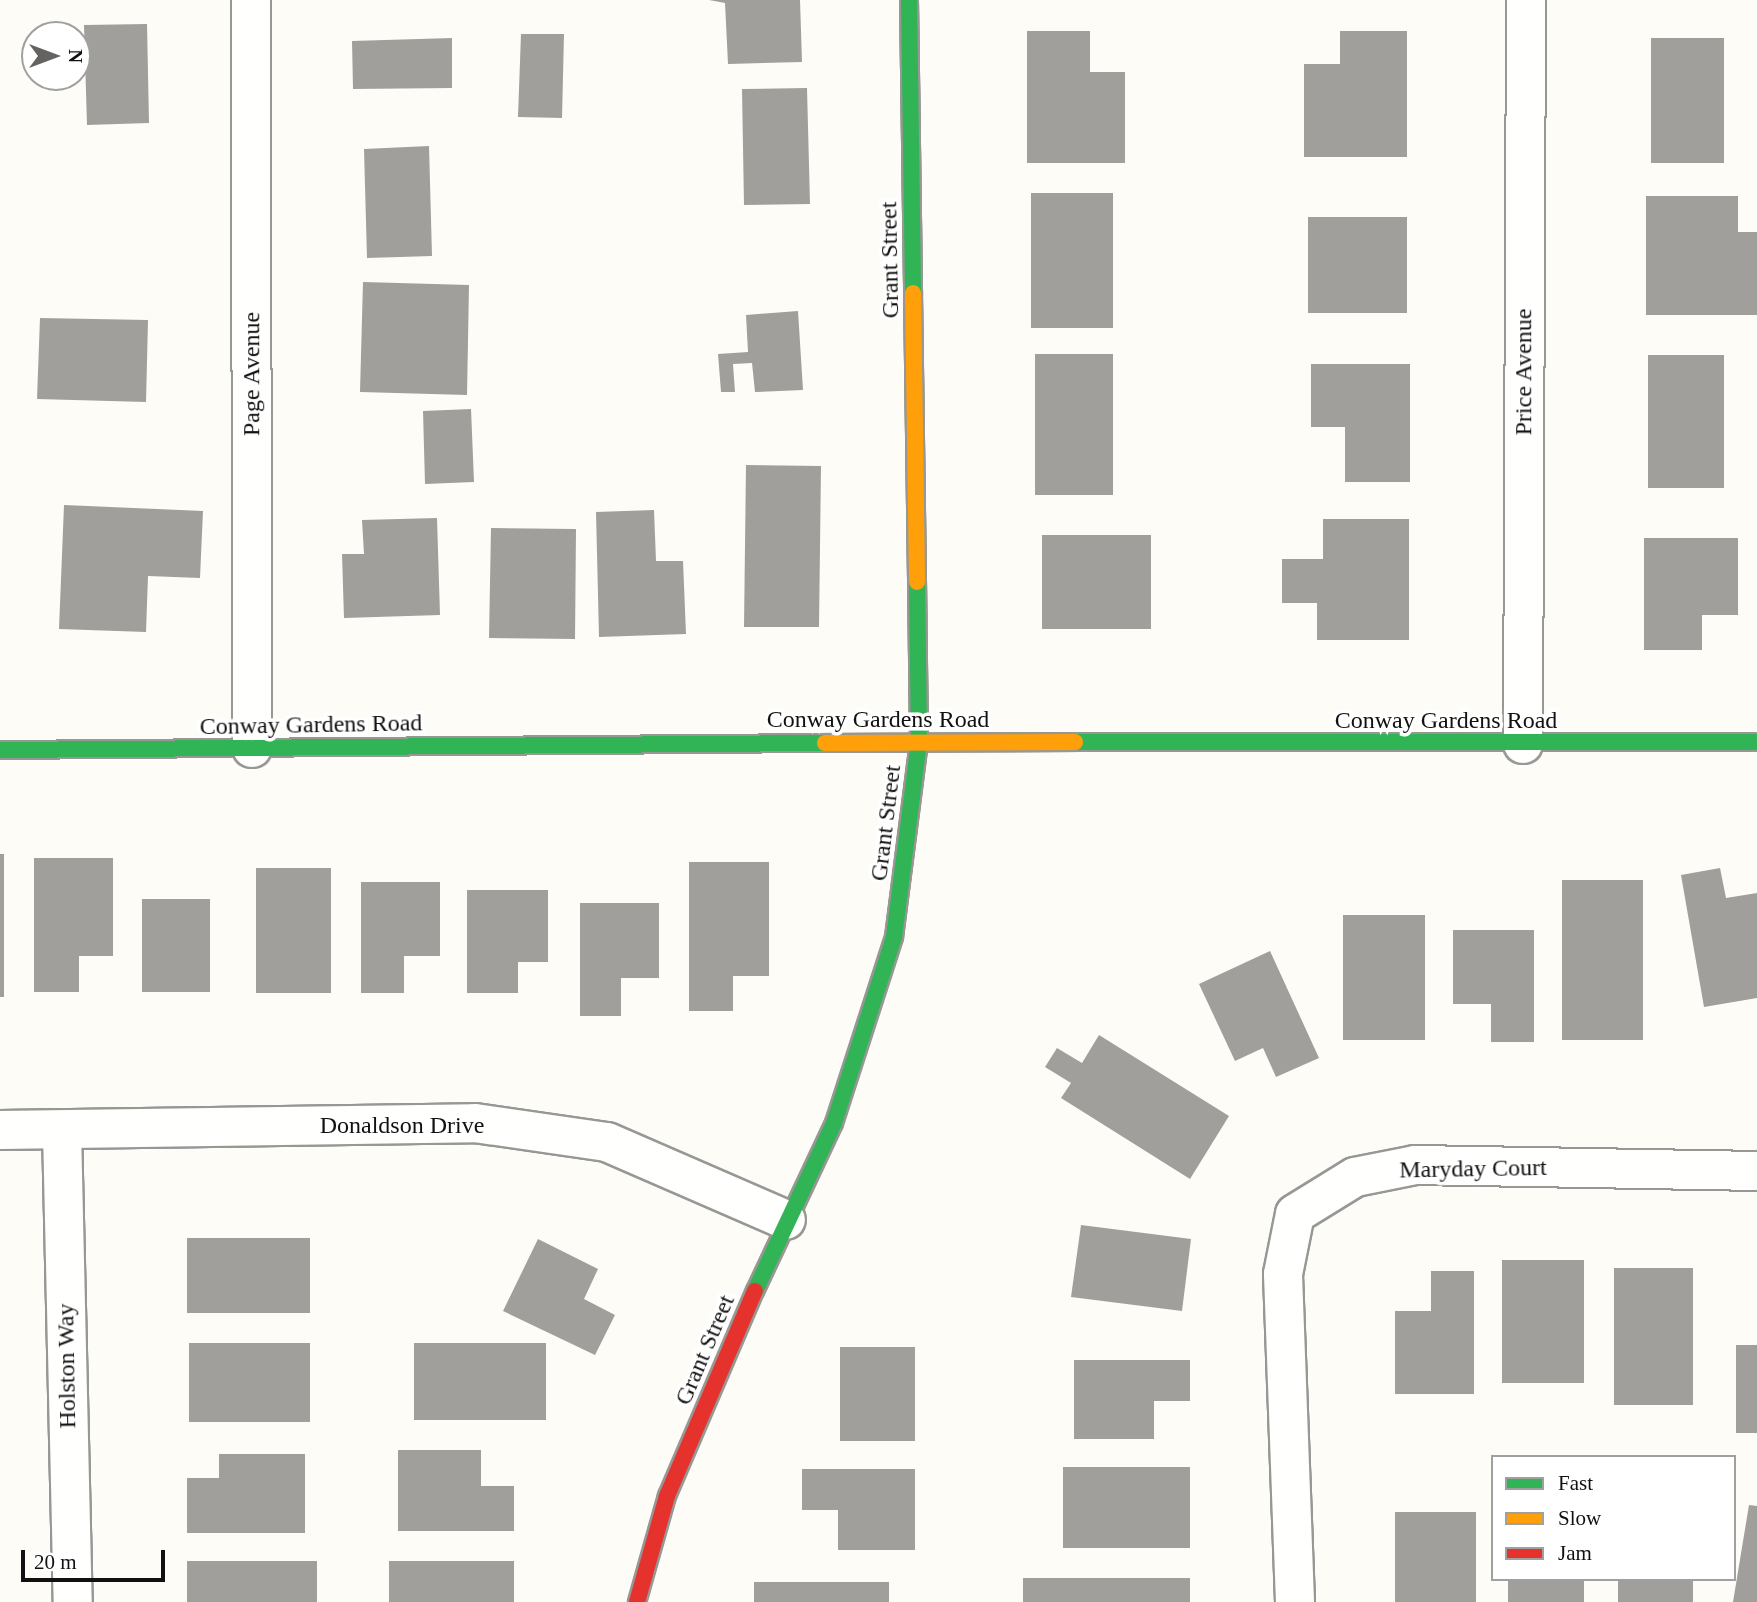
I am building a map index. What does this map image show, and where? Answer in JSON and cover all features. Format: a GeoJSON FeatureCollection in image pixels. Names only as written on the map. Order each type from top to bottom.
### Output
{"type":"FeatureCollection","features":[{"type":"Feature","properties":{"kind":"street","name":"Page Avenue"},"geometry":{"type":"LineString","coordinates":[[251,0],[253,748]]}},
{"type":"Feature","properties":{"kind":"street","name":"Grant Street"},"geometry":{"type":"LineString","coordinates":[[636,1602],[667,1496],[786,1220],[834,1124],[894,937],[919,742],[909,0]]}},
{"type":"Feature","properties":{"kind":"street","name":"Price Avenue"},"geometry":{"type":"LineString","coordinates":[[1523,744],[1526,0]]}},
{"type":"Feature","properties":{"kind":"street","name":"Conway Gardens Road"},"geometry":{"type":"LineString","coordinates":[[0,750],[919,742],[1757,742]]}},
{"type":"Feature","properties":{"kind":"street","name":"Donaldson Drive"},"geometry":{"type":"LineString","coordinates":[[0,1130],[475,1124],[607,1142],[786,1220]]}},
{"type":"Feature","properties":{"kind":"street","name":"Holston Way"},"geometry":{"type":"LineString","coordinates":[[62,1130],[73,1602]]}},
{"type":"Feature","properties":{"kind":"street","name":"Maryday Court"},"geometry":{"type":"LineString","coordinates":[[1295,1602],[1283,1274],[1295,1214],[1355,1177],[1415,1166],[1757,1171]]}},
{"type":"Feature","properties":{"kind":"building"},"geometry":{"type":"Polygon","coordinates":[[[709,0],[800,0],[802,62],[728,64],[725,3],[709,0]]]}},
{"type":"Feature","properties":{"kind":"building"},"geometry":{"type":"Polygon","coordinates":[[[147,24],[149,123],[87,125],[86,91],[91,91],[91,25],[147,24]]]}},
{"type":"Feature","properties":{"kind":"building"},"geometry":{"type":"Polygon","coordinates":[[[1027,31],[1090,31],[1090,72],[1125,72],[1125,163],[1027,163],[1027,31]]]}},
{"type":"Feature","properties":{"kind":"building"},"geometry":{"type":"Polygon","coordinates":[[[1340,31],[1407,31],[1407,157],[1304,157],[1304,64],[1340,64],[1340,31]]]}},
{"type":"Feature","properties":{"kind":"building"},"geometry":{"type":"Polygon","coordinates":[[[521,34],[564,34],[562,118],[518,117],[521,34]]]}},
{"type":"Feature","properties":{"kind":"building"},"geometry":{"type":"Polygon","coordinates":[[[452,38],[452,88],[353,89],[352,41],[452,38]]]}},
{"type":"Feature","properties":{"kind":"building"},"geometry":{"type":"Polygon","coordinates":[[[1651,38],[1724,38],[1724,163],[1651,163],[1651,38]]]}},
{"type":"Feature","properties":{"kind":"building"},"geometry":{"type":"Polygon","coordinates":[[[807,88],[810,204],[744,205],[742,89],[807,88]]]}},
{"type":"Feature","properties":{"kind":"building"},"geometry":{"type":"Polygon","coordinates":[[[429,146],[432,256],[367,258],[364,149],[429,146]]]}},
{"type":"Feature","properties":{"kind":"building"},"geometry":{"type":"Polygon","coordinates":[[[1031,193],[1113,193],[1113,328],[1031,328],[1031,193]]]}},
{"type":"Feature","properties":{"kind":"building"},"geometry":{"type":"Polygon","coordinates":[[[1646,196],[1738,196],[1738,232],[1757,232],[1757,315],[1646,315],[1646,196]]]}},
{"type":"Feature","properties":{"kind":"building"},"geometry":{"type":"Polygon","coordinates":[[[1308,217],[1407,217],[1407,313],[1308,313],[1308,217]]]}},
{"type":"Feature","properties":{"kind":"building"},"geometry":{"type":"Polygon","coordinates":[[[363,282],[469,285],[467,395],[360,392],[363,282]]]}},
{"type":"Feature","properties":{"kind":"building"},"geometry":{"type":"Polygon","coordinates":[[[798,311],[803,390],[755,392],[752,363],[733,364],[735,392],[721,392],[718,354],[748,352],[746,315],[798,311]]]}},
{"type":"Feature","properties":{"kind":"building"},"geometry":{"type":"Polygon","coordinates":[[[40,318],[148,320],[146,402],[37,399],[40,318]]]}},
{"type":"Feature","properties":{"kind":"building"},"geometry":{"type":"Polygon","coordinates":[[[1035,354],[1113,354],[1113,495],[1035,495],[1035,354]]]}},
{"type":"Feature","properties":{"kind":"building"},"geometry":{"type":"Polygon","coordinates":[[[1648,355],[1724,355],[1724,488],[1648,488],[1648,355]]]}},
{"type":"Feature","properties":{"kind":"building"},"geometry":{"type":"Polygon","coordinates":[[[1311,364],[1410,364],[1410,482],[1345,482],[1345,427],[1311,427],[1311,364]]]}},
{"type":"Feature","properties":{"kind":"building"},"geometry":{"type":"Polygon","coordinates":[[[471,409],[474,482],[425,484],[423,411],[471,409]]]}},
{"type":"Feature","properties":{"kind":"building"},"geometry":{"type":"Polygon","coordinates":[[[746,465],[821,466],[819,627],[744,627],[746,465]]]}},
{"type":"Feature","properties":{"kind":"building"},"geometry":{"type":"Polygon","coordinates":[[[64,505],[203,511],[200,578],[148,576],[146,632],[59,629],[64,505]]]}},
{"type":"Feature","properties":{"kind":"building"},"geometry":{"type":"Polygon","coordinates":[[[654,510],[656,561],[683,561],[686,634],[599,637],[596,512],[654,510]]]}},
{"type":"Feature","properties":{"kind":"building"},"geometry":{"type":"Polygon","coordinates":[[[437,518],[440,615],[344,618],[342,554],[364,554],[362,520],[437,518]]]}},
{"type":"Feature","properties":{"kind":"building"},"geometry":{"type":"Polygon","coordinates":[[[1323,519],[1409,519],[1409,640],[1317,640],[1317,603],[1282,603],[1282,559],[1323,559],[1323,519]]]}},
{"type":"Feature","properties":{"kind":"building"},"geometry":{"type":"Polygon","coordinates":[[[491,528],[576,529],[575,639],[489,638],[491,528]]]}},
{"type":"Feature","properties":{"kind":"building"},"geometry":{"type":"Polygon","coordinates":[[[1042,535],[1151,535],[1151,629],[1042,629],[1042,535]]]}},
{"type":"Feature","properties":{"kind":"building"},"geometry":{"type":"Polygon","coordinates":[[[1644,538],[1738,538],[1738,615],[1702,615],[1702,650],[1644,650],[1644,538]]]}},
{"type":"Feature","properties":{"kind":"building"},"geometry":{"type":"Polygon","coordinates":[[[0,854],[4,854],[4,997],[0,997],[0,854]]]}},
{"type":"Feature","properties":{"kind":"building"},"geometry":{"type":"Polygon","coordinates":[[[34,858],[113,858],[113,956],[79,956],[79,992],[34,992],[34,858]]]}},
{"type":"Feature","properties":{"kind":"building"},"geometry":{"type":"Polygon","coordinates":[[[689,862],[769,862],[769,976],[733,976],[733,1011],[689,1011],[689,862]]]}},
{"type":"Feature","properties":{"kind":"building"},"geometry":{"type":"Polygon","coordinates":[[[256,868],[331,868],[331,993],[256,993],[256,868]]]}},
{"type":"Feature","properties":{"kind":"building"},"geometry":{"type":"Polygon","coordinates":[[[1720,868],[1726,898],[1757,893],[1757,998],[1704,1007],[1681,875],[1720,868]]]}},
{"type":"Feature","properties":{"kind":"building"},"geometry":{"type":"Polygon","coordinates":[[[1562,880],[1643,880],[1643,1040],[1562,1040],[1562,880]]]}},
{"type":"Feature","properties":{"kind":"building"},"geometry":{"type":"Polygon","coordinates":[[[361,882],[440,882],[440,956],[404,956],[404,993],[361,993],[361,882]]]}},
{"type":"Feature","properties":{"kind":"building"},"geometry":{"type":"Polygon","coordinates":[[[467,890],[548,890],[548,962],[518,962],[518,993],[467,993],[467,890]]]}},
{"type":"Feature","properties":{"kind":"building"},"geometry":{"type":"Polygon","coordinates":[[[142,899],[210,899],[210,992],[142,992],[142,899]]]}},
{"type":"Feature","properties":{"kind":"building"},"geometry":{"type":"Polygon","coordinates":[[[580,903],[659,903],[659,978],[621,978],[621,1016],[580,1016],[580,903]]]}},
{"type":"Feature","properties":{"kind":"building"},"geometry":{"type":"Polygon","coordinates":[[[1343,915],[1425,915],[1425,1040],[1343,1040],[1343,915]]]}},
{"type":"Feature","properties":{"kind":"building"},"geometry":{"type":"Polygon","coordinates":[[[1453,930],[1534,930],[1534,1042],[1491,1042],[1491,1004],[1453,1004],[1453,930]]]}},
{"type":"Feature","properties":{"kind":"building"},"geometry":{"type":"Polygon","coordinates":[[[1270,951],[1319,1058],[1276,1077],[1263,1048],[1235,1061],[1199,984],[1270,951]]]}},
{"type":"Feature","properties":{"kind":"building"},"geometry":{"type":"Polygon","coordinates":[[[1099,1035],[1229,1116],[1190,1179],[1061,1098],[1071,1083],[1045,1067],[1057,1048],[1082,1063],[1099,1035]]]}},
{"type":"Feature","properties":{"kind":"building"},"geometry":{"type":"Polygon","coordinates":[[[1081,1225],[1191,1239],[1182,1311],[1071,1297],[1081,1225]]]}},
{"type":"Feature","properties":{"kind":"building"},"geometry":{"type":"Polygon","coordinates":[[[187,1238],[310,1238],[310,1313],[187,1313],[187,1238]]]}},
{"type":"Feature","properties":{"kind":"building"},"geometry":{"type":"Polygon","coordinates":[[[538,1239],[598,1269],[584,1299],[615,1315],[595,1355],[503,1311],[538,1239]]]}},
{"type":"Feature","properties":{"kind":"building"},"geometry":{"type":"Polygon","coordinates":[[[1502,1260],[1584,1260],[1584,1383],[1502,1383],[1502,1260]]]}},
{"type":"Feature","properties":{"kind":"building"},"geometry":{"type":"Polygon","coordinates":[[[1614,1268],[1693,1268],[1693,1405],[1614,1405],[1614,1268]]]}},
{"type":"Feature","properties":{"kind":"building"},"geometry":{"type":"Polygon","coordinates":[[[1431,1271],[1474,1271],[1474,1394],[1395,1394],[1395,1311],[1431,1311],[1431,1271]]]}},
{"type":"Feature","properties":{"kind":"building"},"geometry":{"type":"Polygon","coordinates":[[[189,1343],[310,1343],[310,1422],[189,1422],[189,1343]]]}},
{"type":"Feature","properties":{"kind":"building"},"geometry":{"type":"Polygon","coordinates":[[[414,1343],[546,1343],[546,1420],[414,1420],[414,1343]]]}},
{"type":"Feature","properties":{"kind":"building"},"geometry":{"type":"Polygon","coordinates":[[[1736,1345],[1757,1345],[1757,1433],[1736,1433],[1736,1345]]]}},
{"type":"Feature","properties":{"kind":"building"},"geometry":{"type":"Polygon","coordinates":[[[840,1347],[915,1347],[915,1441],[840,1441],[840,1347]]]}},
{"type":"Feature","properties":{"kind":"building"},"geometry":{"type":"Polygon","coordinates":[[[1074,1360],[1190,1360],[1190,1401],[1154,1401],[1154,1439],[1074,1439],[1074,1360]]]}},
{"type":"Feature","properties":{"kind":"building"},"geometry":{"type":"Polygon","coordinates":[[[398,1450],[481,1450],[481,1486],[514,1486],[514,1531],[398,1531],[398,1450]]]}},
{"type":"Feature","properties":{"kind":"building"},"geometry":{"type":"Polygon","coordinates":[[[219,1454],[305,1454],[305,1533],[187,1533],[187,1478],[219,1478],[219,1454]]]}},
{"type":"Feature","properties":{"kind":"building"},"geometry":{"type":"Polygon","coordinates":[[[1063,1467],[1190,1467],[1190,1548],[1063,1548],[1063,1467]]]}},
{"type":"Feature","properties":{"kind":"building"},"geometry":{"type":"Polygon","coordinates":[[[802,1469],[915,1469],[915,1550],[838,1550],[838,1510],[802,1510],[802,1469]]]}},
{"type":"Feature","properties":{"kind":"building"},"geometry":{"type":"Polygon","coordinates":[[[1749,1505],[1757,1506],[1757,1602],[1733,1602],[1749,1505]]]}},
{"type":"Feature","properties":{"kind":"building"},"geometry":{"type":"Polygon","coordinates":[[[1395,1512],[1476,1512],[1476,1602],[1395,1602],[1395,1512]]]}},
{"type":"Feature","properties":{"kind":"building"},"geometry":{"type":"Polygon","coordinates":[[[187,1561],[317,1561],[317,1602],[187,1602],[187,1561]]]}},
{"type":"Feature","properties":{"kind":"building"},"geometry":{"type":"Polygon","coordinates":[[[389,1561],[514,1561],[514,1602],[389,1602],[389,1561]]]}},
{"type":"Feature","properties":{"kind":"building"},"geometry":{"type":"Polygon","coordinates":[[[1023,1578],[1190,1578],[1190,1602],[1023,1602],[1023,1578]]]}},
{"type":"Feature","properties":{"kind":"building"},"geometry":{"type":"Polygon","coordinates":[[[1508,1581],[1584,1581],[1584,1602],[1508,1602],[1508,1581]]]}},
{"type":"Feature","properties":{"kind":"building"},"geometry":{"type":"Polygon","coordinates":[[[1618,1581],[1693,1581],[1693,1602],[1618,1602],[1618,1581]]]}},
{"type":"Feature","properties":{"kind":"building"},"geometry":{"type":"Polygon","coordinates":[[[754,1582],[889,1582],[889,1602],[754,1602],[754,1582]]]}},
{"type":"Feature","properties":{"kind":"traffic: fast"},"geometry":{"type":"LineString","coordinates":[[909,0],[913,293]]}},
{"type":"Feature","properties":{"kind":"traffic: fast"},"geometry":{"type":"LineString","coordinates":[[755,1291],[834,1123],[894,937],[919,742],[917,582]]}},
{"type":"Feature","properties":{"kind":"traffic: fast"},"geometry":{"type":"LineString","coordinates":[[1075,742],[1757,742]]}},
{"type":"Feature","properties":{"kind":"traffic: fast"},"geometry":{"type":"LineString","coordinates":[[0,750],[825,743]]}},
{"type":"Feature","properties":{"kind":"traffic: slow"},"geometry":{"type":"LineString","coordinates":[[913,293],[917,582]]}},
{"type":"Feature","properties":{"kind":"traffic: slow"},"geometry":{"type":"LineString","coordinates":[[825,743],[1075,742]]}},
{"type":"Feature","properties":{"kind":"traffic: jam"},"geometry":{"type":"LineString","coordinates":[[637,1602],[667,1496],[755,1291]]}}]}
